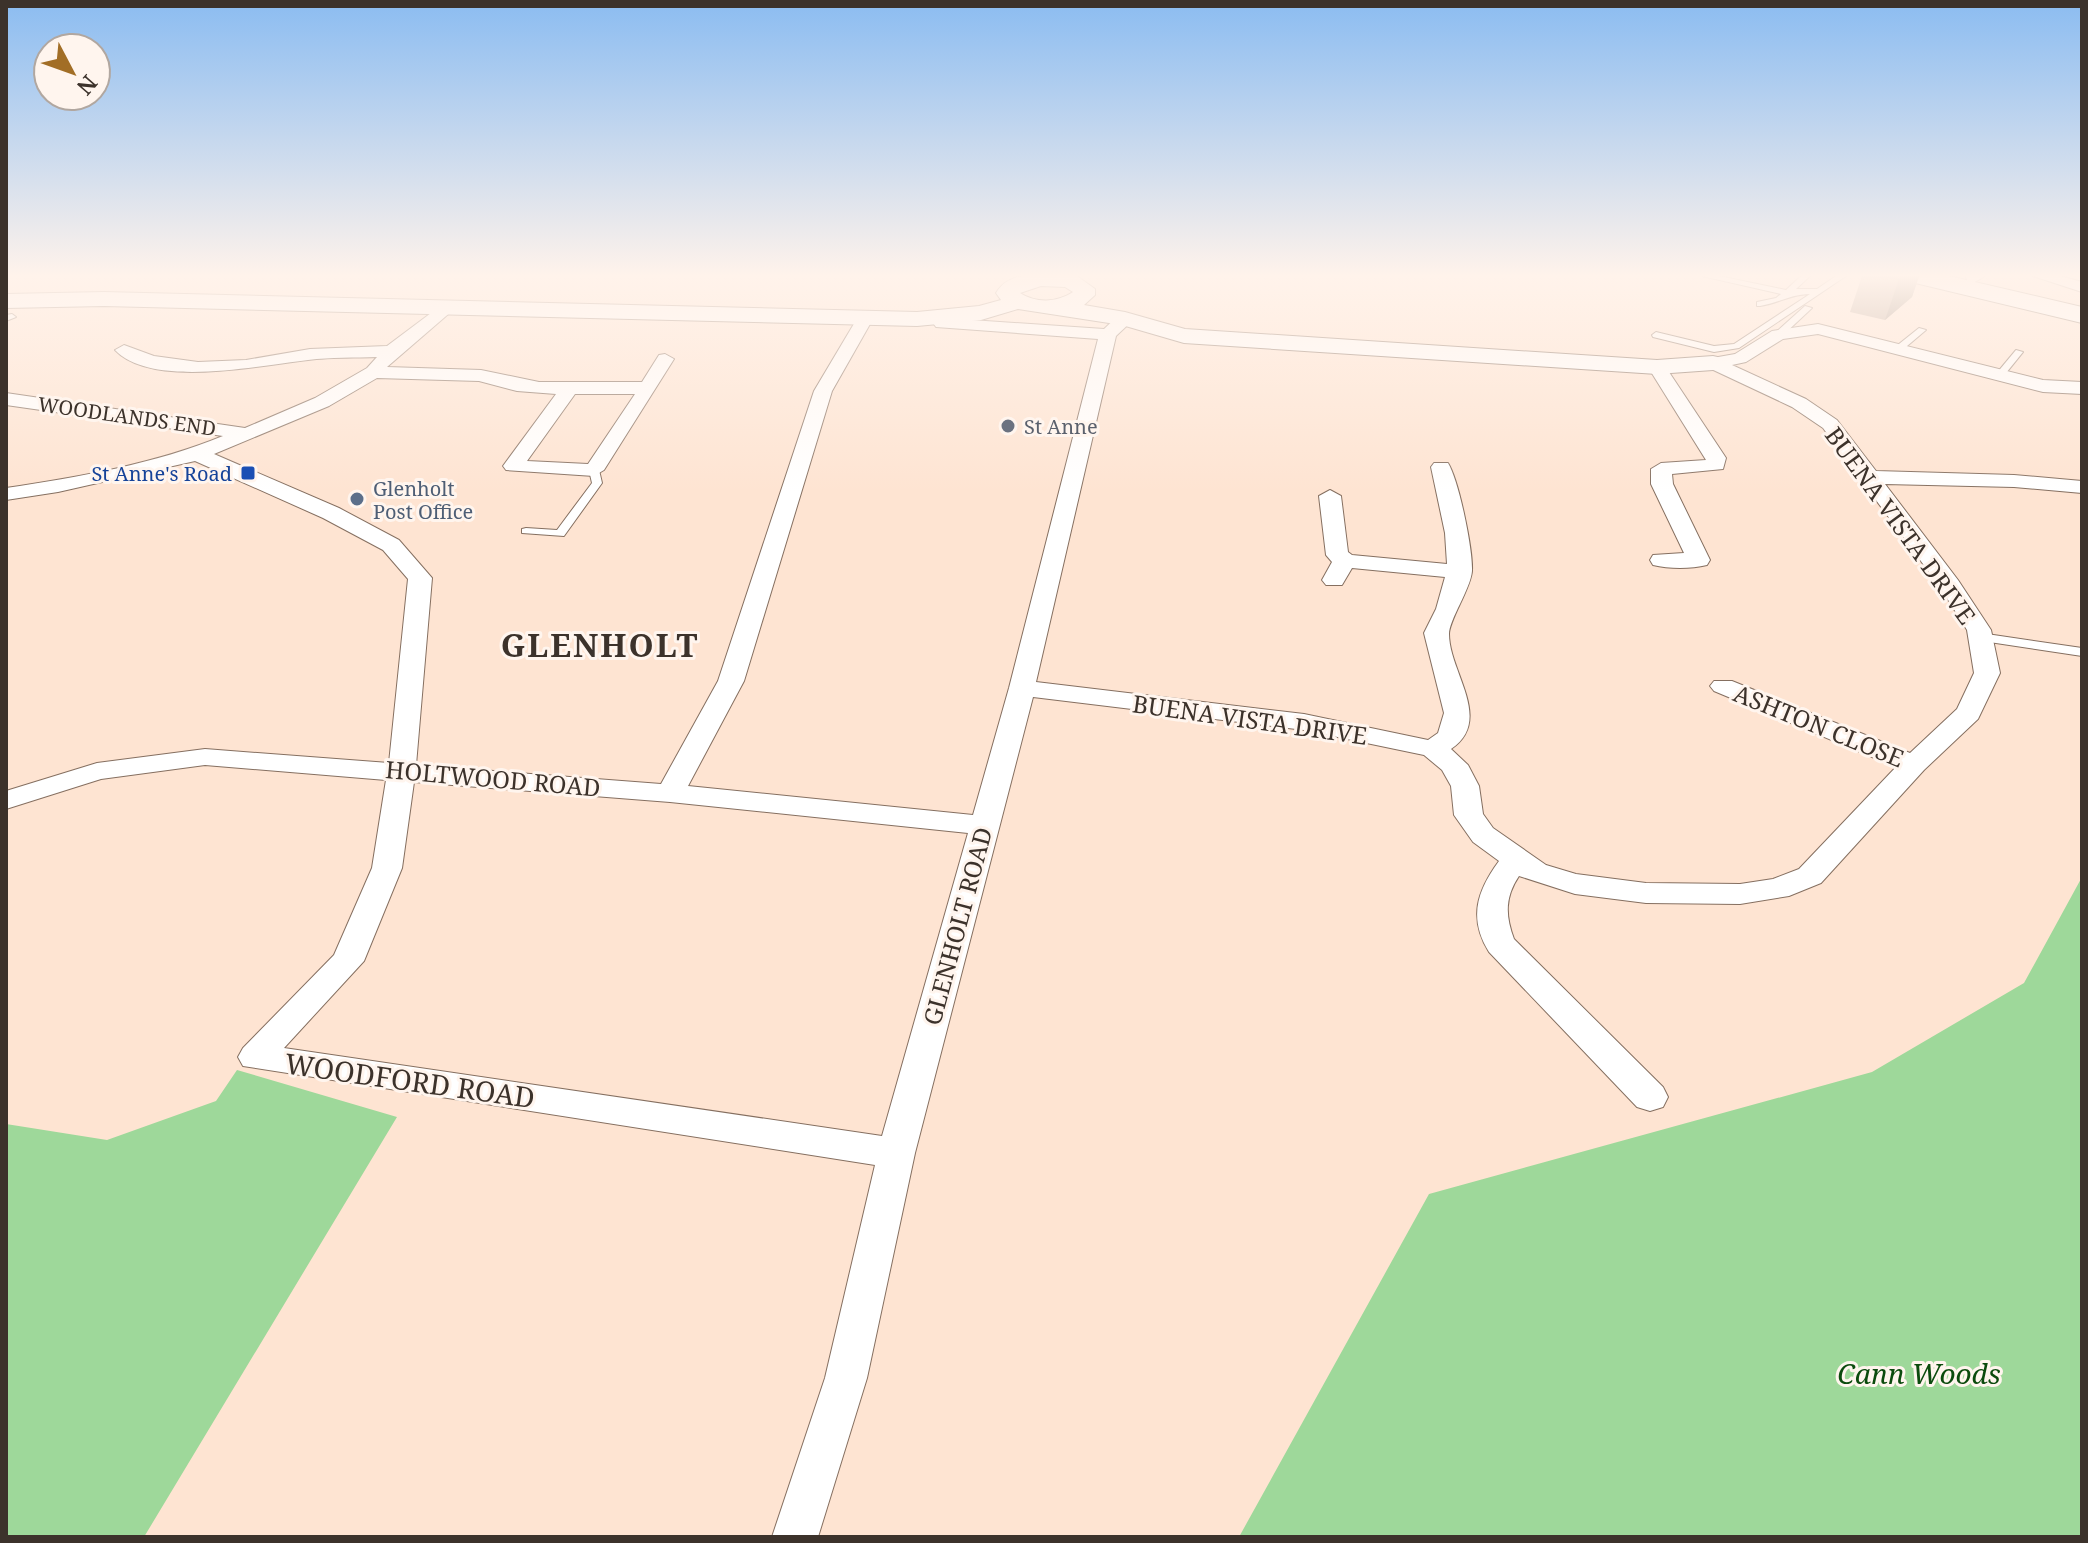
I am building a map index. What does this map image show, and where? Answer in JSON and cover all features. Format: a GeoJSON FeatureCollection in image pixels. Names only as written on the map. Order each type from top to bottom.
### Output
{"type":"FeatureCollection","features":[{"type":"Feature","properties":{"kind":"main road"},"geometry":{"type":"LineString","coordinates":[[1367,348],[1657,367],[1713,363]]}},
{"type":"Feature","properties":{"kind":"street"},"geometry":{"type":"LineString","coordinates":[[129,348],[118,352],[150,361],[198,367],[246,365],[310,354],[392,351]]}},
{"type":"Feature","properties":{"kind":"street"},"geometry":{"type":"LineString","coordinates":[[6,494],[58,486],[197,454],[322,402],[373,372],[396,348]]}},
{"type":"Feature","properties":{"kind":"street"},"geometry":{"type":"LineString","coordinates":[[670,793],[731,681],[823,391],[848,348]]}},
{"type":"Feature","properties":{"kind":"street","name":"GLENHOLT ROAD"},"geometry":{"type":"LineString","coordinates":[[795,1537],[846,1378],[896,1153],[1111,348]]}},
{"type":"Feature","properties":{"kind":"street"},"geometry":{"type":"LineString","coordinates":[[1713,363],[1740,358],[1757,348]]}},
{"type":"Feature","properties":{"kind":"street"},"geometry":{"type":"LineString","coordinates":[[1890,348],[2043,386],[2082,388]]}},
{"type":"Feature","properties":{"kind":"street"},"geometry":{"type":"LineString","coordinates":[[571,387],[513,466],[594,470],[665,359]]}},
{"type":"Feature","properties":{"kind":"street","name":"BUENA VISTA DRIVE"},"geometry":{"type":"LineString","coordinates":[[1022,688],[1304,722],[1433,749],[1454,765],[1465,786],[1469,815],[1483,835],[1535,872],[1575,884],[1646,893],[1740,894],[1778,889],[1810,876],[1914,764],[1969,713],[1987,673],[1979,630],[1950,585],[1830,424],[1799,403],[1713,363]]}},
{"type":"Feature","properties":{"kind":"street"},"geometry":{"type":"LineString","coordinates":[[1657,367],[1716,458],[1716,465],[1661,469],[1662,484],[1699,560],[1661,560]]}},
{"type":"Feature","properties":{"kind":"street"},"geometry":{"type":"LineString","coordinates":[[373,372],[481,376],[494,382],[571,387],[648,388]]}},
{"type":"Feature","properties":{"kind":"street","name":"WOODLANDS END"},"geometry":{"type":"LineString","coordinates":[[6,399],[247,434]]}},
{"type":"Feature","properties":{"kind":"street"},"geometry":{"type":"LineString","coordinates":[[197,454],[331,513],[391,545],[420,578],[402,770]]}},
{"type":"Feature","properties":{"kind":"street"},"geometry":{"type":"LineString","coordinates":[[1433,749],[1451,737],[1457,713],[1436,633],[1449,609],[1461,572],[1462,558],[1441,467]]}},
{"type":"Feature","properties":{"kind":"street"},"geometry":{"type":"LineString","coordinates":[[1870,477],[2014,481],[2082,487]]}},
{"type":"Feature","properties":{"kind":"street"},"geometry":{"type":"LineString","coordinates":[[1330,496],[1340,571],[1461,572]]}},
{"type":"Feature","properties":{"kind":"street","name":"ASHTON CLOSE"},"geometry":{"type":"LineString","coordinates":[[1723,686],[1914,764]]}},
{"type":"Feature","properties":{"kind":"street","name":"HOLTWOOD ROAD"},"geometry":{"type":"LineString","coordinates":[[6,800],[97,771],[205,757],[670,793],[984,825]]}},
{"type":"Feature","properties":{"kind":"street","name":"WOODFORD ROAD"},"geometry":{"type":"LineString","coordinates":[[402,770],[387,868],[348,961],[255,1057],[896,1153]]}},
{"type":"Feature","properties":{"kind":"street"},"geometry":{"type":"LineString","coordinates":[[1515,860],[1494,888],[1489,916],[1500,944],[1650,1097]]}},
{"type":"Feature","properties":{"kind":"lane"},"geometry":{"type":"LineString","coordinates":[[1999,376],[2019,352]]}},
{"type":"Feature","properties":{"kind":"lane"},"geometry":{"type":"LineString","coordinates":[[526,531],[560,534],[597,483],[594,470]]}},
{"type":"Feature","properties":{"kind":"lane"},"geometry":{"type":"LineString","coordinates":[[1980,637],[2082,652]]}},
{"type":"Feature","properties":{"kind":"green space","name":"Cann Woods"},"geometry":{"type":"Polygon","coordinates":[[[2082,877],[2082,1537],[1239,1537],[1429,1194],[1872,1072],[2024,983],[2082,877]]]}},
{"type":"Feature","properties":{"kind":"green space"},"geometry":{"type":"Polygon","coordinates":[[[237,1070],[397,1117],[144,1537],[6,1537],[6,1124],[107,1140],[216,1101],[237,1070]]]}},
{"type":"Feature","properties":{"kind":"place","name":"St Anne"},"geometry":{"type":"Point","coordinates":[1008,426]}},
{"type":"Feature","properties":{"kind":"place","name":"St Anne's Road"},"geometry":{"type":"Point","coordinates":[248,473]}},
{"type":"Feature","properties":{"kind":"place","name":"Glenholt Post Office"},"geometry":{"type":"Point","coordinates":[357,499]}},
{"type":"Feature","properties":{"kind":"district","name":"GLENHOLT"},"geometry":{"type":"Point","coordinates":[600,644]}}]}
